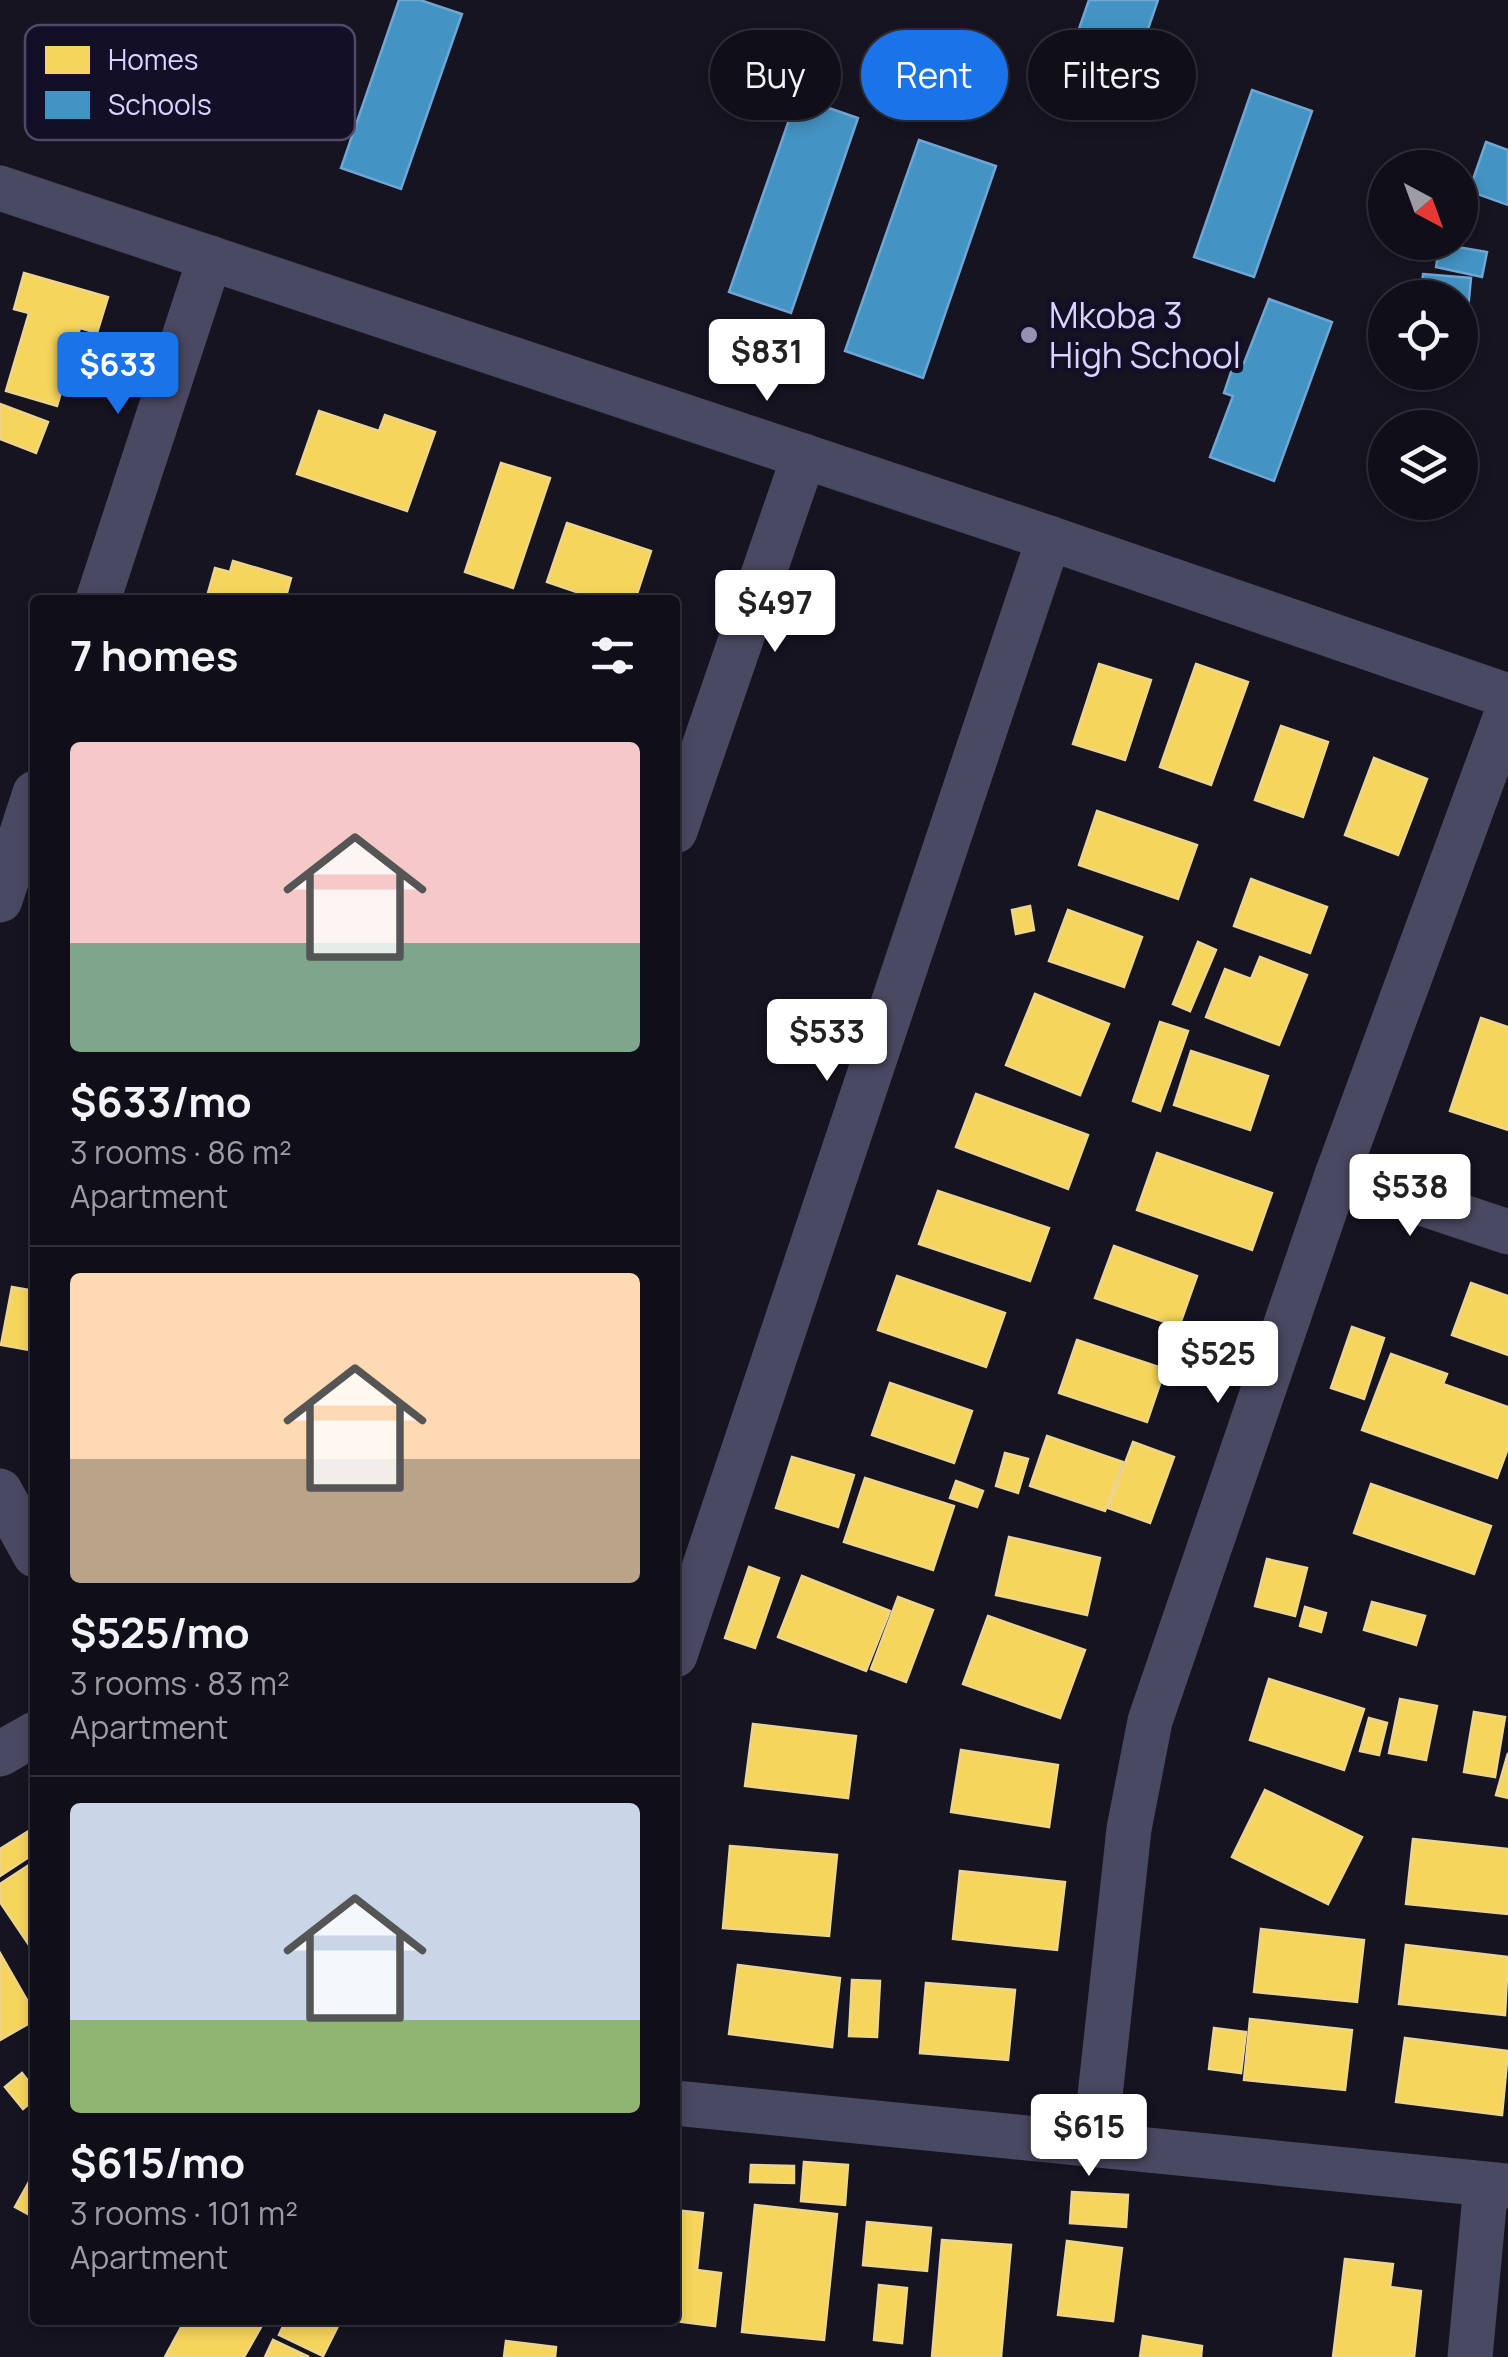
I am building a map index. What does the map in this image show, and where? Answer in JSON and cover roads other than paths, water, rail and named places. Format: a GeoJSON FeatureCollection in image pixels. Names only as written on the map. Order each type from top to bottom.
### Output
{"type":"FeatureCollection","features":[{"type":"Feature","properties":{"kind":"street"},"geometry":{"type":"LineString","coordinates":[[0,188],[1049,538],[1508,696]]}},
{"type":"Feature","properties":{"kind":"street"},"geometry":{"type":"LineString","coordinates":[[100,595],[210,258]]}},
{"type":"Feature","properties":{"kind":"street"},"geometry":{"type":"LineString","coordinates":[[680,816],[804,456]]}},
{"type":"Feature","properties":{"kind":"street"},"geometry":{"type":"LineString","coordinates":[[680,1630],[1049,538]]}},
{"type":"Feature","properties":{"kind":"street"},"geometry":{"type":"LineString","coordinates":[[1095,2142],[1129,1829],[1150,1721],[1336,1175],[1508,710]]}},
{"type":"Feature","properties":{"kind":"street"},"geometry":{"type":"LineString","coordinates":[[0,900],[30,808]]}},
{"type":"Feature","properties":{"kind":"street"},"geometry":{"type":"LineString","coordinates":[[1336,1175],[1508,1232]]}},
{"type":"Feature","properties":{"kind":"street"},"geometry":{"type":"LineString","coordinates":[[0,1491],[30,1546]]}},
{"type":"Feature","properties":{"kind":"street"},"geometry":{"type":"LineString","coordinates":[[0,1754],[30,1737]]}},
{"type":"Feature","properties":{"kind":"street"},"geometry":{"type":"LineString","coordinates":[[680,2103],[1095,2142],[1497,2186],[1470,2357]]}},
{"type":"Feature","properties":{"kind":"place","name":"Mkoba 3 High School"},"geometry":{"type":"Point","coordinates":[1029,335]}}]}
